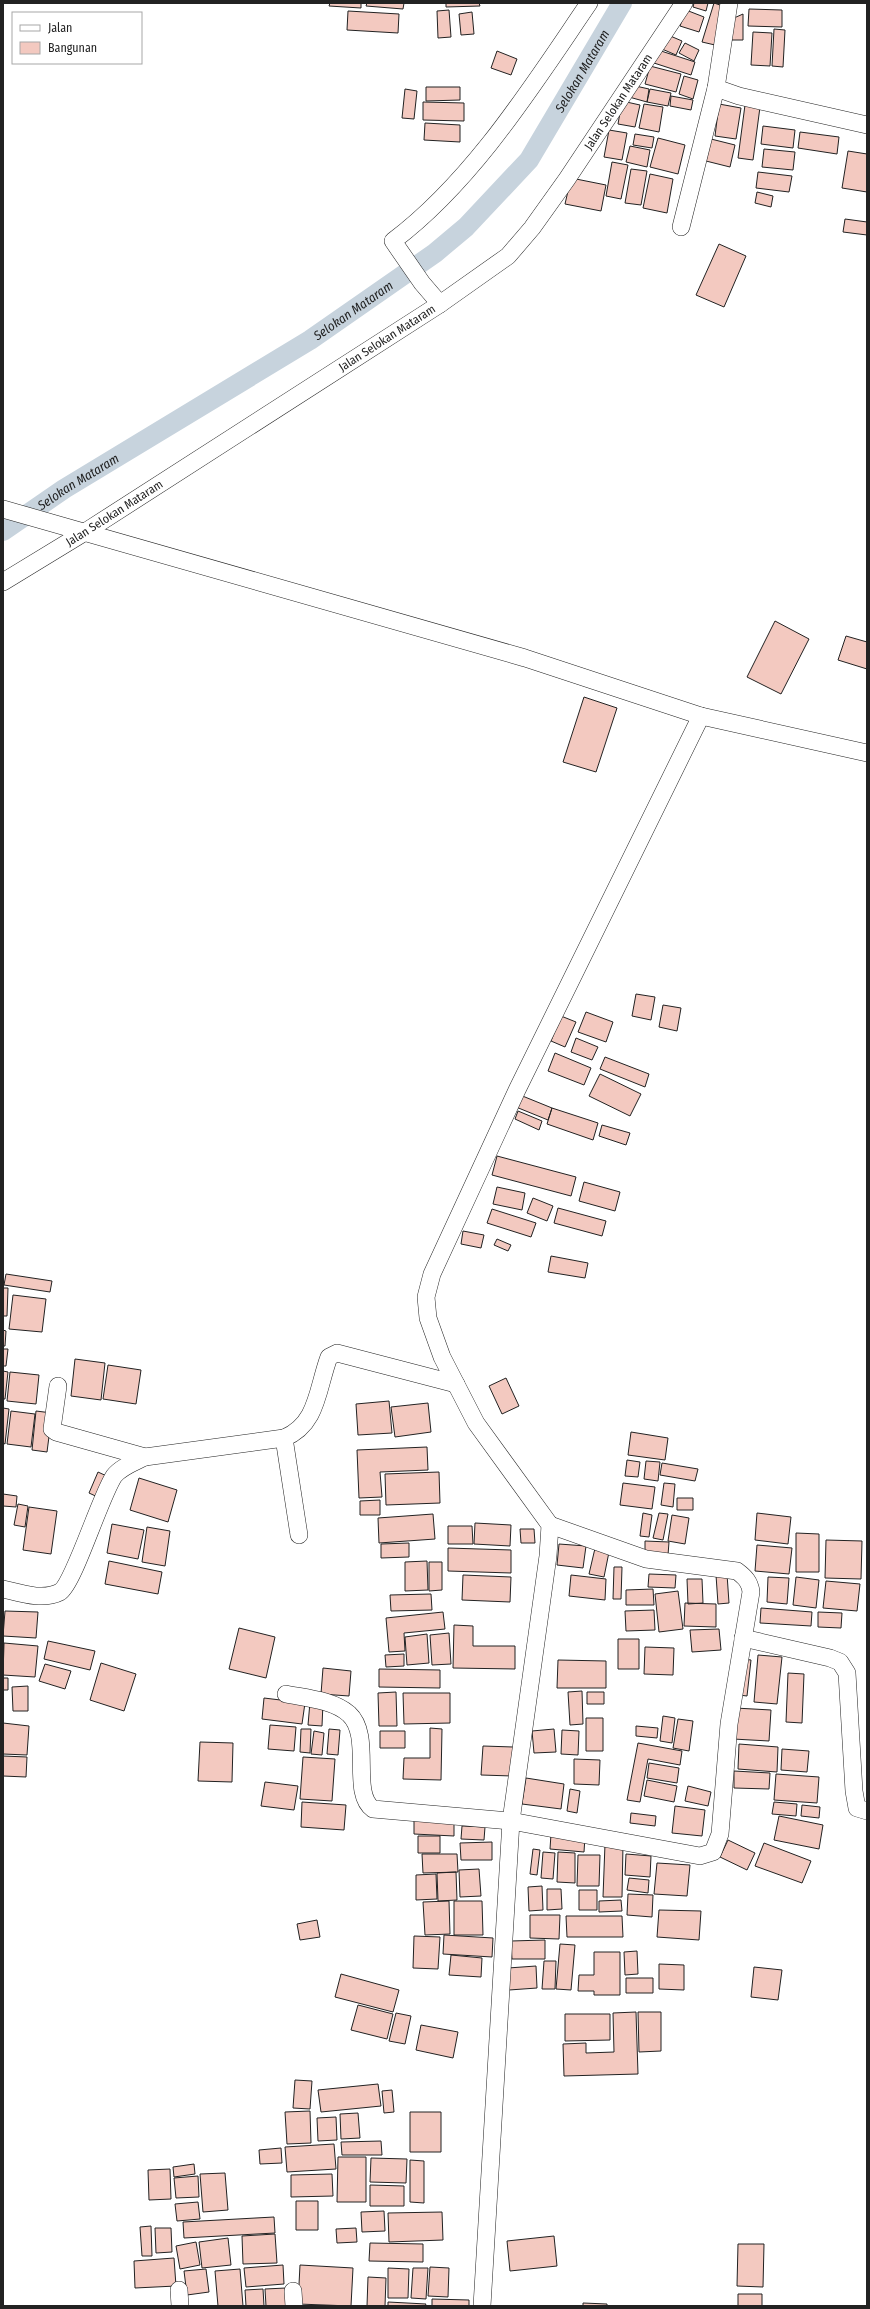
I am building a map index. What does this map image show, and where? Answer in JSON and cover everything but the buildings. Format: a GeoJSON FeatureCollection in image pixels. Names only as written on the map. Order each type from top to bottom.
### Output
{"type":"FeatureCollection","features":[{"type":"Feature","properties":{"kind":"street"},"geometry":{"type":"LineString","coordinates":[[440,304],[422,283],[393,241],[414,226],[465,174],[545,68],[589,3]]}},
{"type":"Feature","properties":{"kind":"street","name":"Jalan Selokan Mataram"},"geometry":{"type":"LineString","coordinates":[[3,582],[85,532],[440,304],[508,256],[532,228],[684,3]]}},
{"type":"Feature","properties":{"kind":"street"},"geometry":{"type":"LineString","coordinates":[[681,227],[716,88],[729,3]]}},
{"type":"Feature","properties":{"kind":"street"},"geometry":{"type":"LineString","coordinates":[[716,88],[738,96],[867,125]]}},
{"type":"Feature","properties":{"kind":"street"},"geometry":{"type":"LineString","coordinates":[[3,510],[85,532],[525,658],[701,716],[867,753]]}},
{"type":"Feature","properties":{"kind":"street"},"geometry":{"type":"LineString","coordinates":[[286,1694],[330,1703],[350,1714],[360,1734],[364,1796],[368,1806],[373,1809],[511,1821],[700,1856],[713,1852],[720,1834],[729,1724],[752,1592],[745,1577],[737,1571],[646,1559],[550,1525],[476,1423],[442,1357],[428,1318],[426,1297],[432,1274],[521,1083],[701,716]]}},
{"type":"Feature","properties":{"kind":"street"},"geometry":{"type":"LineString","coordinates":[[3,1589],[45,1596],[61,1591],[69,1578],[106,1491],[115,1475],[124,1467],[145,1457],[284,1438],[297,1433],[304,1426],[313,1408],[329,1358],[337,1353],[456,1384]]}},
{"type":"Feature","properties":{"kind":"street"},"geometry":{"type":"LineString","coordinates":[[58,1386],[52,1429],[56,1432],[145,1457]]}},
{"type":"Feature","properties":{"kind":"street"},"geometry":{"type":"LineString","coordinates":[[284,1438],[299,1535]]}},
{"type":"Feature","properties":{"kind":"street"},"geometry":{"type":"LineString","coordinates":[[482,2306],[511,1821],[548,1556],[550,1525]]}},
{"type":"Feature","properties":{"kind":"street"},"geometry":{"type":"LineString","coordinates":[[743,1638],[830,1658],[840,1662],[847,1673],[854,1791],[857,1808],[867,1811]]}},
{"type":"Feature","properties":{"kind":"waterway","name":"Selokan Mataram"},"geometry":{"type":"LineString","coordinates":[[3,531],[64,489],[310,340],[435,253],[466,227],[529,160],[622,3]]}}]}
